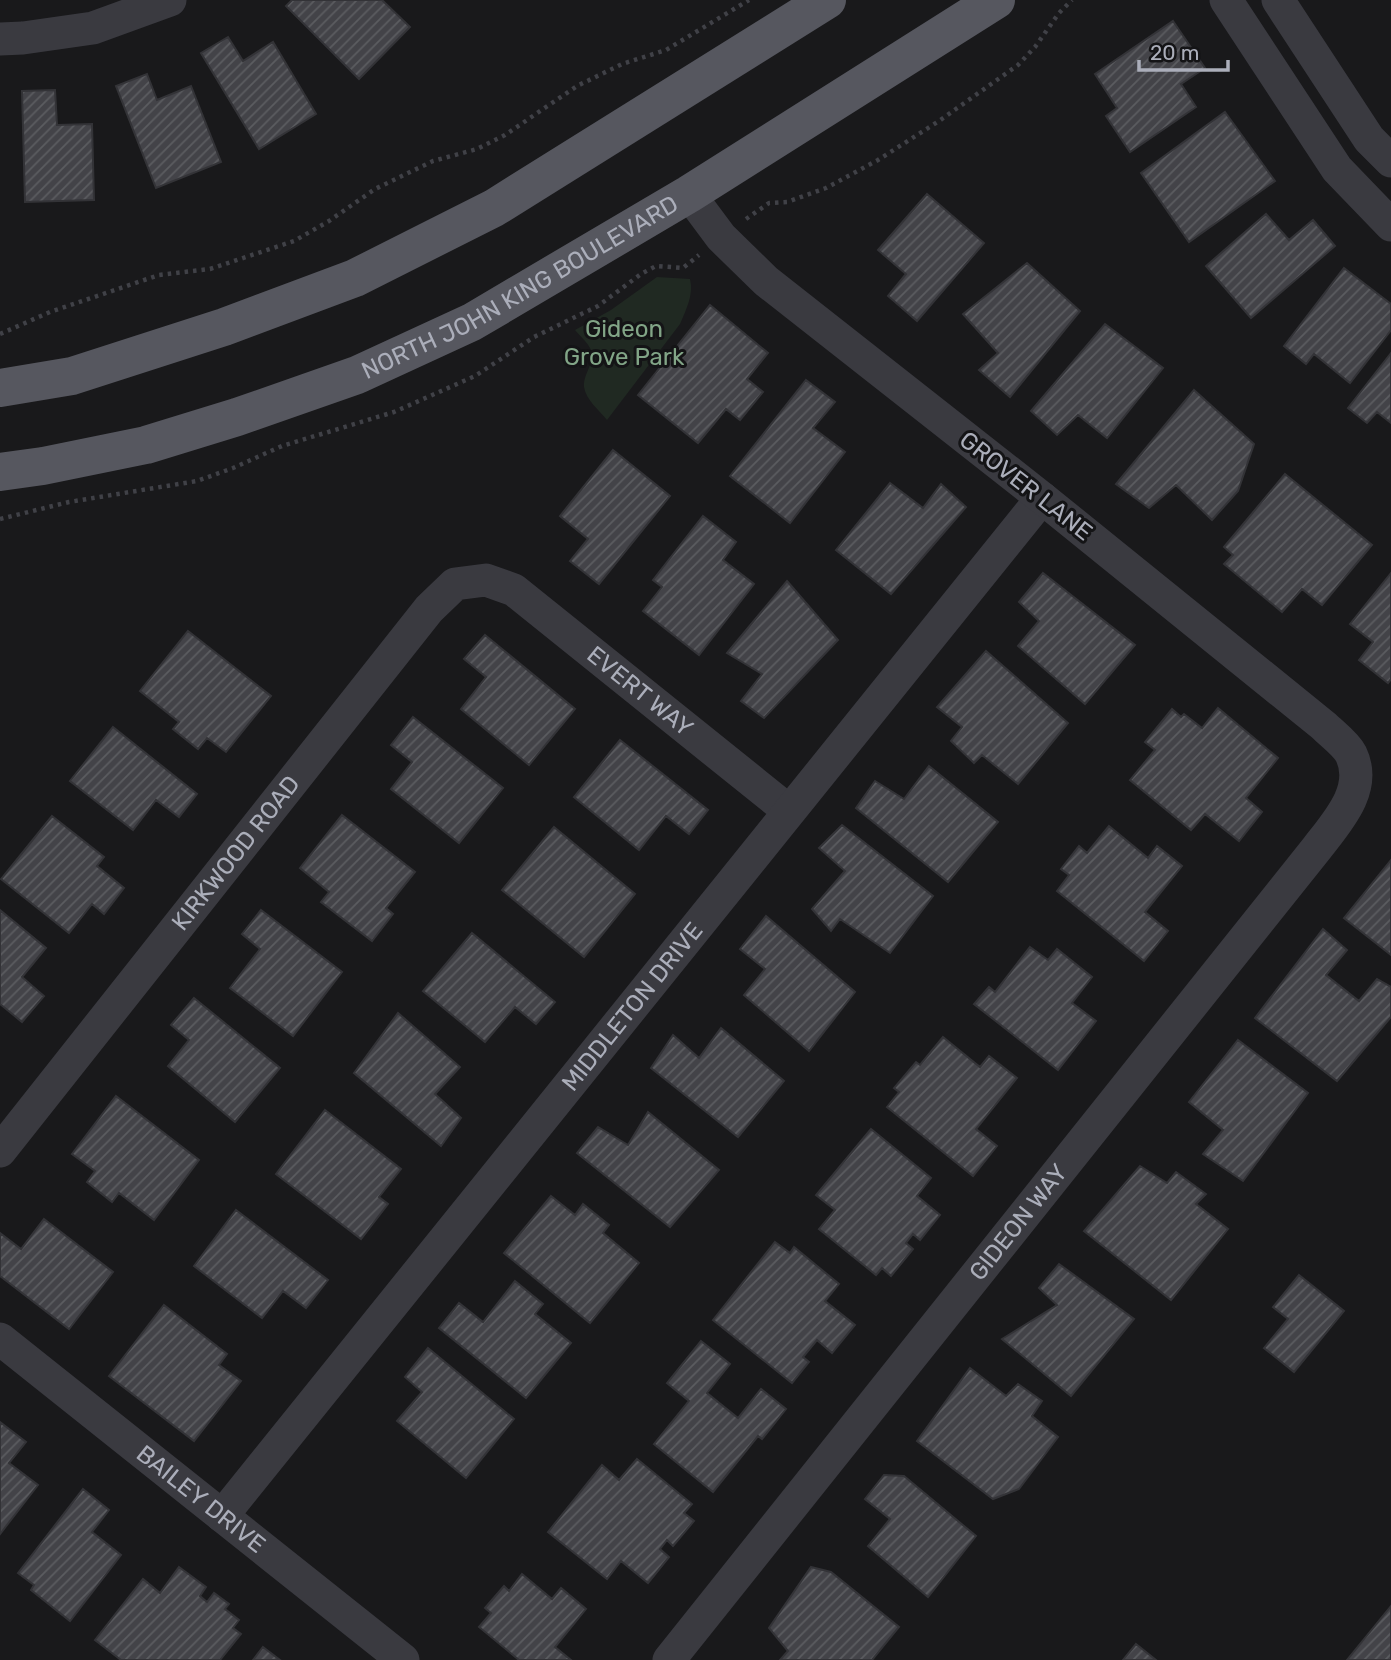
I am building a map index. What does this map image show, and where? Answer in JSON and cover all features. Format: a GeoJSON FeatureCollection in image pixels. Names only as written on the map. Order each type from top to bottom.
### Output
{"type":"FeatureCollection","features":[{"type":"Feature","properties":{"kind":"main road"},"geometry":{"type":"LineString","coordinates":[[0,388],[72,376],[224,327],[355,278],[494,208],[827,0]]}},
{"type":"Feature","properties":{"kind":"main road","name":"NORTH JOHN KING BOULEVARD"},"geometry":{"type":"LineString","coordinates":[[0,472],[43,466],[146,444],[237,416],[357,375],[472,322],[689,194],[996,0]]}},
{"type":"Feature","properties":{"kind":"street"},"geometry":{"type":"LineString","coordinates":[[0,38],[23,38],[93,28],[170,0]]}},
{"type":"Feature","properties":{"kind":"street"},"geometry":{"type":"LineString","coordinates":[[1226,0],[1338,169],[1391,225]]}},
{"type":"Feature","properties":{"kind":"street"},"geometry":{"type":"LineString","coordinates":[[1278,0],[1369,139],[1391,161]]}},
{"type":"Feature","properties":{"kind":"street","name":"GROVER LANE"},"geometry":{"type":"LineString","coordinates":[[689,194],[720,237],[766,281],[1042,498],[1324,726],[1351,753],[1357,780]]}},
{"type":"Feature","properties":{"kind":"street","name":"MIDDLETON DRIVE"},"geometry":{"type":"LineString","coordinates":[[222,1516],[1042,498]]}},
{"type":"Feature","properties":{"kind":"street","name":"EVERT WAY"},"geometry":{"type":"LineString","coordinates":[[486,580],[514,590],[789,811]]}},
{"type":"Feature","properties":{"kind":"street","name":"KIRKWOOD ROAD"},"geometry":{"type":"LineString","coordinates":[[0,1151],[429,609],[456,584],[486,580]]}},
{"type":"Feature","properties":{"kind":"street","name":"GIDEON WAY"},"geometry":{"type":"LineString","coordinates":[[669,1660],[1317,848],[1343,814],[1357,780]]}},
{"type":"Feature","properties":{"kind":"street","name":"BAILEY DRIVE"},"geometry":{"type":"LineString","coordinates":[[0,1339],[403,1660]]}},
{"type":"Feature","properties":{"kind":"path"},"geometry":{"type":"LineString","coordinates":[[0,334],[51,312],[159,275],[210,269],[294,241],[375,189],[433,161],[477,149],[505,135],[577,86],[622,64],[666,50],[750,0]]}},
{"type":"Feature","properties":{"kind":"path"},"geometry":{"type":"LineString","coordinates":[[739,223],[769,204],[787,202],[826,188],[878,160],[939,121],[1018,65],[1072,0]]}},
{"type":"Feature","properties":{"kind":"green space","name":"Gideon Grove Park"},"geometry":{"type":"Polygon","coordinates":[[[657,277],[690,279],[691,290],[687,308],[680,324],[607,420],[585,392],[584,382],[592,353],[575,330],[611,310],[657,277]]]}},
{"type":"Feature","properties":{"kind":"building"},"geometry":{"type":"Polygon","coordinates":[[[292,0],[382,0],[410,27],[359,79],[286,6],[292,0]]]}},
{"type":"Feature","properties":{"kind":"building"},"geometry":{"type":"Polygon","coordinates":[[[1173,21],[1205,68],[1181,84],[1196,107],[1130,152],[1106,116],[1117,108],[1095,74],[1173,21]]]}},
{"type":"Feature","properties":{"kind":"building"},"geometry":{"type":"Polygon","coordinates":[[[228,37],[243,61],[273,42],[316,114],[259,149],[201,53],[228,37]]]}},
{"type":"Feature","properties":{"kind":"building"},"geometry":{"type":"Polygon","coordinates":[[[147,74],[157,100],[191,86],[221,162],[156,188],[116,86],[147,74]]]}},
{"type":"Feature","properties":{"kind":"building"},"geometry":{"type":"Polygon","coordinates":[[[55,90],[57,125],[92,124],[94,200],[25,202],[22,91],[55,90]]]}},
{"type":"Feature","properties":{"kind":"building"},"geometry":{"type":"Polygon","coordinates":[[[1225,112],[1275,181],[1189,242],[1141,173],[1225,112]]]}},
{"type":"Feature","properties":{"kind":"building"},"geometry":{"type":"Polygon","coordinates":[[[927,194],[984,243],[917,321],[888,296],[906,274],[878,250],[927,194]]]}},
{"type":"Feature","properties":{"kind":"building"},"geometry":{"type":"Polygon","coordinates":[[[1266,214],[1289,240],[1313,220],[1335,246],[1251,318],[1206,266],[1266,214]]]}},
{"type":"Feature","properties":{"kind":"building"},"geometry":{"type":"Polygon","coordinates":[[[1027,263],[1080,311],[1010,397],[979,370],[998,353],[963,314],[1027,263]]]}},
{"type":"Feature","properties":{"kind":"building"},"geometry":{"type":"Polygon","coordinates":[[[1344,268],[1391,304],[1391,330],[1350,383],[1314,354],[1306,364],[1284,346],[1344,268]]]}},
{"type":"Feature","properties":{"kind":"building"},"geometry":{"type":"Polygon","coordinates":[[[710,305],[768,353],[747,379],[763,392],[740,420],[726,409],[698,443],[638,395],[710,305]]]}},
{"type":"Feature","properties":{"kind":"building"},"geometry":{"type":"Polygon","coordinates":[[[1105,324],[1163,368],[1107,438],[1078,415],[1057,435],[1031,411],[1105,324]]]}},
{"type":"Feature","properties":{"kind":"building"},"geometry":{"type":"Polygon","coordinates":[[[1391,353],[1391,423],[1377,412],[1367,423],[1348,408],[1391,353]]]}},
{"type":"Feature","properties":{"kind":"building"},"geometry":{"type":"Polygon","coordinates":[[[806,380],[835,402],[813,428],[845,452],[790,523],[730,476],[806,380]]]}},
{"type":"Feature","properties":{"kind":"building"},"geometry":{"type":"Polygon","coordinates":[[[1194,390],[1254,444],[1238,491],[1212,520],[1176,485],[1149,508],[1116,484],[1194,390]]]}},
{"type":"Feature","properties":{"kind":"building"},"geometry":{"type":"Polygon","coordinates":[[[613,450],[670,496],[599,584],[570,561],[588,539],[560,516],[613,450]]]}},
{"type":"Feature","properties":{"kind":"building"},"geometry":{"type":"Polygon","coordinates":[[[1285,474],[1372,545],[1322,605],[1302,589],[1282,612],[1224,564],[1233,555],[1224,547],[1285,474]]]}},
{"type":"Feature","properties":{"kind":"building"},"geometry":{"type":"Polygon","coordinates":[[[890,483],[923,508],[941,484],[966,507],[891,594],[836,550],[890,483]]]}},
{"type":"Feature","properties":{"kind":"building"},"geometry":{"type":"Polygon","coordinates":[[[703,516],[736,542],[723,560],[754,584],[699,655],[643,611],[662,587],[653,580],[703,516]]]}},
{"type":"Feature","properties":{"kind":"building"},"geometry":{"type":"Polygon","coordinates":[[[1043,573],[1135,645],[1085,704],[1018,646],[1039,621],[1019,602],[1043,573]]]}},
{"type":"Feature","properties":{"kind":"building"},"geometry":{"type":"Polygon","coordinates":[[[1391,573],[1391,679],[1388,683],[1359,660],[1373,642],[1350,624],[1391,573]]]}},
{"type":"Feature","properties":{"kind":"building"},"geometry":{"type":"Polygon","coordinates":[[[787,581],[838,640],[764,718],[741,701],[762,674],[727,653],[787,581]]]}},
{"type":"Feature","properties":{"kind":"building"},"geometry":{"type":"Polygon","coordinates":[[[188,631],[271,696],[226,752],[207,738],[198,749],[173,729],[179,722],[140,691],[188,631]]]}},
{"type":"Feature","properties":{"kind":"building"},"geometry":{"type":"Polygon","coordinates":[[[485,635],[575,709],[529,765],[461,709],[486,677],[464,659],[485,635]]]}},
{"type":"Feature","properties":{"kind":"building"},"geometry":{"type":"Polygon","coordinates":[[[986,651],[1068,723],[1018,784],[982,755],[974,763],[951,741],[962,727],[937,707],[986,651]]]}},
{"type":"Feature","properties":{"kind":"building"},"geometry":{"type":"Polygon","coordinates":[[[1218,708],[1278,758],[1246,798],[1262,812],[1239,841],[1205,814],[1191,830],[1130,780],[1155,750],[1145,742],[1172,709],[1181,717],[1184,714],[1202,728],[1218,708]]]}},
{"type":"Feature","properties":{"kind":"building"},"geometry":{"type":"Polygon","coordinates":[[[413,717],[503,788],[459,843],[391,789],[412,762],[391,745],[413,717]]]}},
{"type":"Feature","properties":{"kind":"building"},"geometry":{"type":"Polygon","coordinates":[[[113,727],[197,794],[179,817],[156,800],[133,830],[70,781],[113,727]]]}},
{"type":"Feature","properties":{"kind":"building"},"geometry":{"type":"Polygon","coordinates":[[[620,740],[708,810],[689,834],[666,816],[639,850],[574,797],[620,740]]]}},
{"type":"Feature","properties":{"kind":"building"},"geometry":{"type":"Polygon","coordinates":[[[929,766],[998,822],[948,882],[856,808],[875,781],[904,799],[929,766]]]}},
{"type":"Feature","properties":{"kind":"building"},"geometry":{"type":"Polygon","coordinates":[[[342,815],[415,872],[386,908],[393,914],[372,941],[321,902],[329,892],[300,868],[342,815]]]}},
{"type":"Feature","properties":{"kind":"building"},"geometry":{"type":"Polygon","coordinates":[[[52,816],[104,857],[97,866],[124,888],[104,914],[92,904],[69,933],[1,879],[52,816]]]}},
{"type":"Feature","properties":{"kind":"building"},"geometry":{"type":"Polygon","coordinates":[[[842,825],[933,896],[890,953],[840,919],[831,931],[812,909],[845,871],[819,848],[842,825]]]}},
{"type":"Feature","properties":{"kind":"building"},"geometry":{"type":"Polygon","coordinates":[[[1109,826],[1148,858],[1157,846],[1182,866],[1145,912],[1168,931],[1144,961],[1057,891],[1069,875],[1061,869],[1079,846],[1087,853],[1109,826]]]}},
{"type":"Feature","properties":{"kind":"building"},"geometry":{"type":"Polygon","coordinates":[[[554,827],[635,894],[584,957],[502,890],[554,827]]]}},
{"type":"Feature","properties":{"kind":"building"},"geometry":{"type":"Polygon","coordinates":[[[1391,860],[1391,955],[1344,918],[1391,860]]]}},
{"type":"Feature","properties":{"kind":"building"},"geometry":{"type":"Polygon","coordinates":[[[0,910],[46,948],[22,977],[44,996],[22,1022],[0,1004],[0,910]]]}},
{"type":"Feature","properties":{"kind":"building"},"geometry":{"type":"Polygon","coordinates":[[[261,910],[342,972],[293,1036],[230,988],[260,949],[242,934],[261,910]]]}},
{"type":"Feature","properties":{"kind":"building"},"geometry":{"type":"Polygon","coordinates":[[[766,916],[855,992],[809,1051],[744,995],[765,969],[740,949],[766,916]]]}},
{"type":"Feature","properties":{"kind":"building"},"geometry":{"type":"Polygon","coordinates":[[[1323,929],[1347,950],[1326,975],[1359,1001],[1377,979],[1391,987],[1391,1017],[1337,1081],[1255,1018],[1323,929]]]}},
{"type":"Feature","properties":{"kind":"building"},"geometry":{"type":"Polygon","coordinates":[[[472,933],[555,1002],[536,1024],[515,1007],[485,1042],[423,991],[472,933]]]}},
{"type":"Feature","properties":{"kind":"building"},"geometry":{"type":"Polygon","coordinates":[[[1030,947],[1048,960],[1057,949],[1092,977],[1072,1003],[1096,1021],[1058,1070],[974,1004],[989,987],[995,992],[1030,947]]]}},
{"type":"Feature","properties":{"kind":"building"},"geometry":{"type":"Polygon","coordinates":[[[194,998],[280,1068],[235,1122],[168,1066],[189,1040],[171,1025],[194,998]]]}},
{"type":"Feature","properties":{"kind":"building"},"geometry":{"type":"Polygon","coordinates":[[[398,1013],[460,1067],[435,1094],[461,1118],[441,1146],[354,1073],[398,1013]]]}},
{"type":"Feature","properties":{"kind":"building"},"geometry":{"type":"Polygon","coordinates":[[[721,1028],[784,1081],[738,1137],[651,1068],[673,1035],[699,1058],[721,1028]]]}},
{"type":"Feature","properties":{"kind":"building"},"geometry":{"type":"Polygon","coordinates":[[[943,1037],[980,1067],[989,1056],[1017,1078],[976,1129],[997,1146],[973,1176],[887,1107],[899,1092],[894,1088],[916,1062],[920,1065],[943,1037]]]}},
{"type":"Feature","properties":{"kind":"building"},"geometry":{"type":"Polygon","coordinates":[[[1238,1040],[1308,1093],[1243,1181],[1203,1154],[1223,1130],[1189,1102],[1238,1040]]]}},
{"type":"Feature","properties":{"kind":"building"},"geometry":{"type":"Polygon","coordinates":[[[116,1096],[199,1160],[154,1220],[119,1193],[112,1202],[87,1182],[95,1171],[72,1154],[116,1096]]]}},
{"type":"Feature","properties":{"kind":"building"},"geometry":{"type":"Polygon","coordinates":[[[325,1110],[401,1169],[379,1197],[388,1204],[361,1239],[276,1174],[325,1110]]]}},
{"type":"Feature","properties":{"kind":"building"},"geometry":{"type":"Polygon","coordinates":[[[648,1112],[719,1170],[670,1227],[577,1153],[598,1127],[628,1145],[648,1112]]]}},
{"type":"Feature","properties":{"kind":"building"},"geometry":{"type":"Polygon","coordinates":[[[871,1129],[931,1178],[917,1196],[940,1215],[920,1240],[913,1234],[906,1243],[913,1249],[891,1276],[882,1268],[876,1275],[819,1229],[835,1210],[816,1195],[871,1129]]]}},
{"type":"Feature","properties":{"kind":"building"},"geometry":{"type":"Polygon","coordinates":[[[1140,1166],[1167,1183],[1176,1172],[1206,1194],[1196,1204],[1228,1229],[1171,1300],[1084,1231],[1140,1166]]]}},
{"type":"Feature","properties":{"kind":"building"},"geometry":{"type":"Polygon","coordinates":[[[551,1196],[575,1215],[583,1204],[609,1225],[603,1233],[639,1263],[590,1323],[504,1253],[551,1196]]]}},
{"type":"Feature","properties":{"kind":"building"},"geometry":{"type":"Polygon","coordinates":[[[236,1210],[328,1280],[306,1308],[283,1291],[262,1318],[194,1266],[236,1210]]]}},
{"type":"Feature","properties":{"kind":"building"},"geometry":{"type":"Polygon","coordinates":[[[44,1219],[113,1272],[69,1329],[0,1276],[0,1233],[21,1249],[44,1219]]]}},
{"type":"Feature","properties":{"kind":"building"},"geometry":{"type":"Polygon","coordinates":[[[775,1242],[790,1253],[794,1247],[839,1284],[825,1301],[855,1325],[832,1353],[817,1340],[803,1357],[809,1362],[792,1383],[713,1320],[775,1242]]]}},
{"type":"Feature","properties":{"kind":"building"},"geometry":{"type":"Polygon","coordinates":[[[1059,1264],[1134,1319],[1071,1396],[1002,1339],[1057,1305],[1039,1288],[1059,1264]]]}},
{"type":"Feature","properties":{"kind":"building"},"geometry":{"type":"Polygon","coordinates":[[[1299,1275],[1344,1311],[1294,1372],[1264,1348],[1288,1319],[1273,1307],[1299,1275]]]}},
{"type":"Feature","properties":{"kind":"building"},"geometry":{"type":"Polygon","coordinates":[[[515,1281],[543,1304],[535,1314],[571,1343],[526,1398],[439,1328],[459,1303],[483,1322],[515,1281]]]}},
{"type":"Feature","properties":{"kind":"building"},"geometry":{"type":"Polygon","coordinates":[[[164,1305],[227,1354],[219,1365],[241,1381],[194,1441],[109,1376],[164,1305]]]}},
{"type":"Feature","properties":{"kind":"building"},"geometry":{"type":"Polygon","coordinates":[[[701,1341],[730,1364],[707,1393],[738,1418],[761,1389],[786,1409],[762,1439],[758,1436],[713,1492],[654,1444],[689,1401],[667,1383],[701,1341]]]}},
{"type":"Feature","properties":{"kind":"building"},"geometry":{"type":"Polygon","coordinates":[[[428,1348],[514,1419],[466,1478],[397,1421],[422,1392],[405,1377],[428,1348]]]}},
{"type":"Feature","properties":{"kind":"building"},"geometry":{"type":"Polygon","coordinates":[[[970,1368],[1006,1396],[1018,1384],[1042,1401],[1032,1416],[1058,1437],[1019,1489],[993,1499],[917,1441],[970,1368]]]}},
{"type":"Feature","properties":{"kind":"building"},"geometry":{"type":"Polygon","coordinates":[[[0,1422],[26,1442],[9,1463],[38,1485],[0,1534],[0,1422]]]}},
{"type":"Feature","properties":{"kind":"building"},"geometry":{"type":"Polygon","coordinates":[[[637,1459],[692,1504],[684,1513],[694,1521],[673,1546],[667,1540],[660,1549],[669,1557],[648,1583],[621,1561],[607,1579],[548,1532],[602,1465],[619,1480],[637,1459]]]}},
{"type":"Feature","properties":{"kind":"building"},"geometry":{"type":"Polygon","coordinates":[[[884,1475],[904,1476],[976,1536],[928,1597],[868,1546],[890,1519],[865,1499],[884,1475]]]}},
{"type":"Feature","properties":{"kind":"building"},"geometry":{"type":"Polygon","coordinates":[[[83,1489],[109,1510],[92,1532],[121,1555],[70,1621],[31,1590],[34,1585],[18,1573],[83,1489]]]}},
{"type":"Feature","properties":{"kind":"building"},"geometry":{"type":"Polygon","coordinates":[[[179,1567],[206,1587],[200,1596],[207,1602],[214,1593],[229,1604],[225,1609],[239,1620],[233,1628],[241,1634],[220,1660],[121,1660],[95,1640],[143,1579],[160,1593],[179,1567]]]}},
{"type":"Feature","properties":{"kind":"building"},"geometry":{"type":"Polygon","coordinates":[[[811,1567],[831,1572],[899,1627],[872,1660],[780,1660],[788,1651],[769,1628],[811,1567]]]}},
{"type":"Feature","properties":{"kind":"building"},"geometry":{"type":"Polygon","coordinates":[[[522,1574],[552,1599],[561,1588],[586,1609],[555,1647],[571,1660],[519,1660],[479,1627],[491,1613],[485,1608],[504,1586],[509,1591],[522,1574]]]}},
{"type":"Feature","properties":{"kind":"building"},"geometry":{"type":"Polygon","coordinates":[[[1391,1606],[1391,1660],[1347,1660],[1391,1606]]]}},
{"type":"Feature","properties":{"kind":"building"},"geometry":{"type":"Polygon","coordinates":[[[1136,1644],[1156,1660],[1123,1660],[1136,1644]]]}},
{"type":"Feature","properties":{"kind":"building"},"geometry":{"type":"Polygon","coordinates":[[[263,1647],[280,1660],[253,1660],[263,1647]]]}}]}
